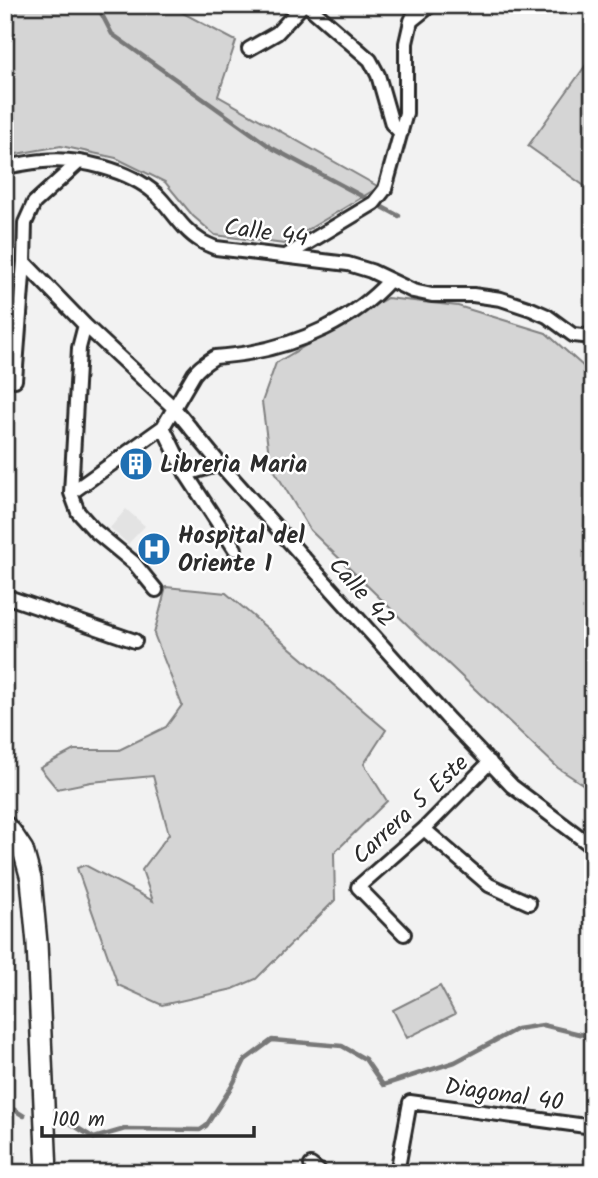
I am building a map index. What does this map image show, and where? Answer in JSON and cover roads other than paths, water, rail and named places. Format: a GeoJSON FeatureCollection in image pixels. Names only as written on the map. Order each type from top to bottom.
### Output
{"type":"FeatureCollection","features":[{"type":"Feature","properties":{"kind":"main road"},"geometry":{"type":"LineString","coordinates":[[5,826],[23,850],[32,879],[47,1173]]}},
{"type":"Feature","properties":{"kind":"street"},"geometry":{"type":"LineString","coordinates":[[249,49],[277,33],[305,5],[370,60],[378,75],[392,124],[401,133]]}},
{"type":"Feature","properties":{"kind":"street"},"geometry":{"type":"LineString","coordinates":[[286,256],[374,203],[385,189],[406,113],[406,43],[418,5]]}},
{"type":"Feature","properties":{"kind":"street"},"geometry":{"type":"LineString","coordinates":[[411,21],[431,5]]}},
{"type":"Feature","properties":{"kind":"street","name":"Calle 44"},"geometry":{"type":"LineString","coordinates":[[5,167],[46,160],[98,166],[121,173],[156,194],[191,233],[210,245],[225,250],[359,266],[413,291],[432,295],[473,295],[501,299],[547,316],[573,335],[583,337],[593,334]]}},
{"type":"Feature","properties":{"kind":"street"},"geometry":{"type":"LineString","coordinates":[[15,380],[25,223],[40,197],[79,162]]}},
{"type":"Feature","properties":{"kind":"street","name":"Calle 42"},"geometry":{"type":"LineString","coordinates":[[24,262],[85,325],[174,408],[220,464],[449,720],[512,786],[593,847]]}},
{"type":"Feature","properties":{"kind":"street"},"geometry":{"type":"LineString","coordinates":[[71,492],[163,427],[194,374],[208,361],[215,357],[267,349],[321,329],[366,303],[389,281]]}},
{"type":"Feature","properties":{"kind":"street"},"geometry":{"type":"LineString","coordinates":[[85,325],[79,348],[71,492],[78,512],[94,530],[134,564],[156,590]]}},
{"type":"Feature","properties":{"kind":"street"},"geometry":{"type":"LineString","coordinates":[[163,427],[186,474],[235,549]]}},
{"type":"Feature","properties":{"kind":"street"},"geometry":{"type":"LineString","coordinates":[[186,474],[220,464]]}},
{"type":"Feature","properties":{"kind":"street"},"geometry":{"type":"LineString","coordinates":[[5,596],[135,641]]}},
{"type":"Feature","properties":{"kind":"street","name":"Carrera 5 Este"},"geometry":{"type":"LineString","coordinates":[[404,934],[358,887],[424,829],[490,762]]}},
{"type":"Feature","properties":{"kind":"street"},"geometry":{"type":"LineString","coordinates":[[424,829],[489,885],[529,903]]}},
{"type":"Feature","properties":{"kind":"street","name":"Diagonal 40"},"geometry":{"type":"LineString","coordinates":[[397,1173],[410,1102],[593,1127]]}},
{"type":"Feature","properties":{"kind":"waterway"},"geometry":{"type":"LineString","coordinates":[[97,5],[112,34],[272,148],[399,216]]}},
{"type":"Feature","properties":{"kind":"waterway"},"geometry":{"type":"LineString","coordinates":[[68,1122],[94,1138],[125,1129],[200,1130],[206,1126],[232,1086],[245,1060],[272,1040],[342,1046],[365,1059],[383,1085],[455,1062],[517,1029],[543,1025],[593,1035]]}},
{"type":"Feature","properties":{"kind":"waterway"},"geometry":{"type":"LineString","coordinates":[[5,1104],[24,1116]]}},
{"type":"Feature","properties":{"kind":"place","name":"Libreria Maria"},"geometry":{"type":"Point","coordinates":[136,464]}},
{"type":"Feature","properties":{"kind":"place","name":"Hospital del Oriente 1"},"geometry":{"type":"Point","coordinates":[154,549]}}]}
